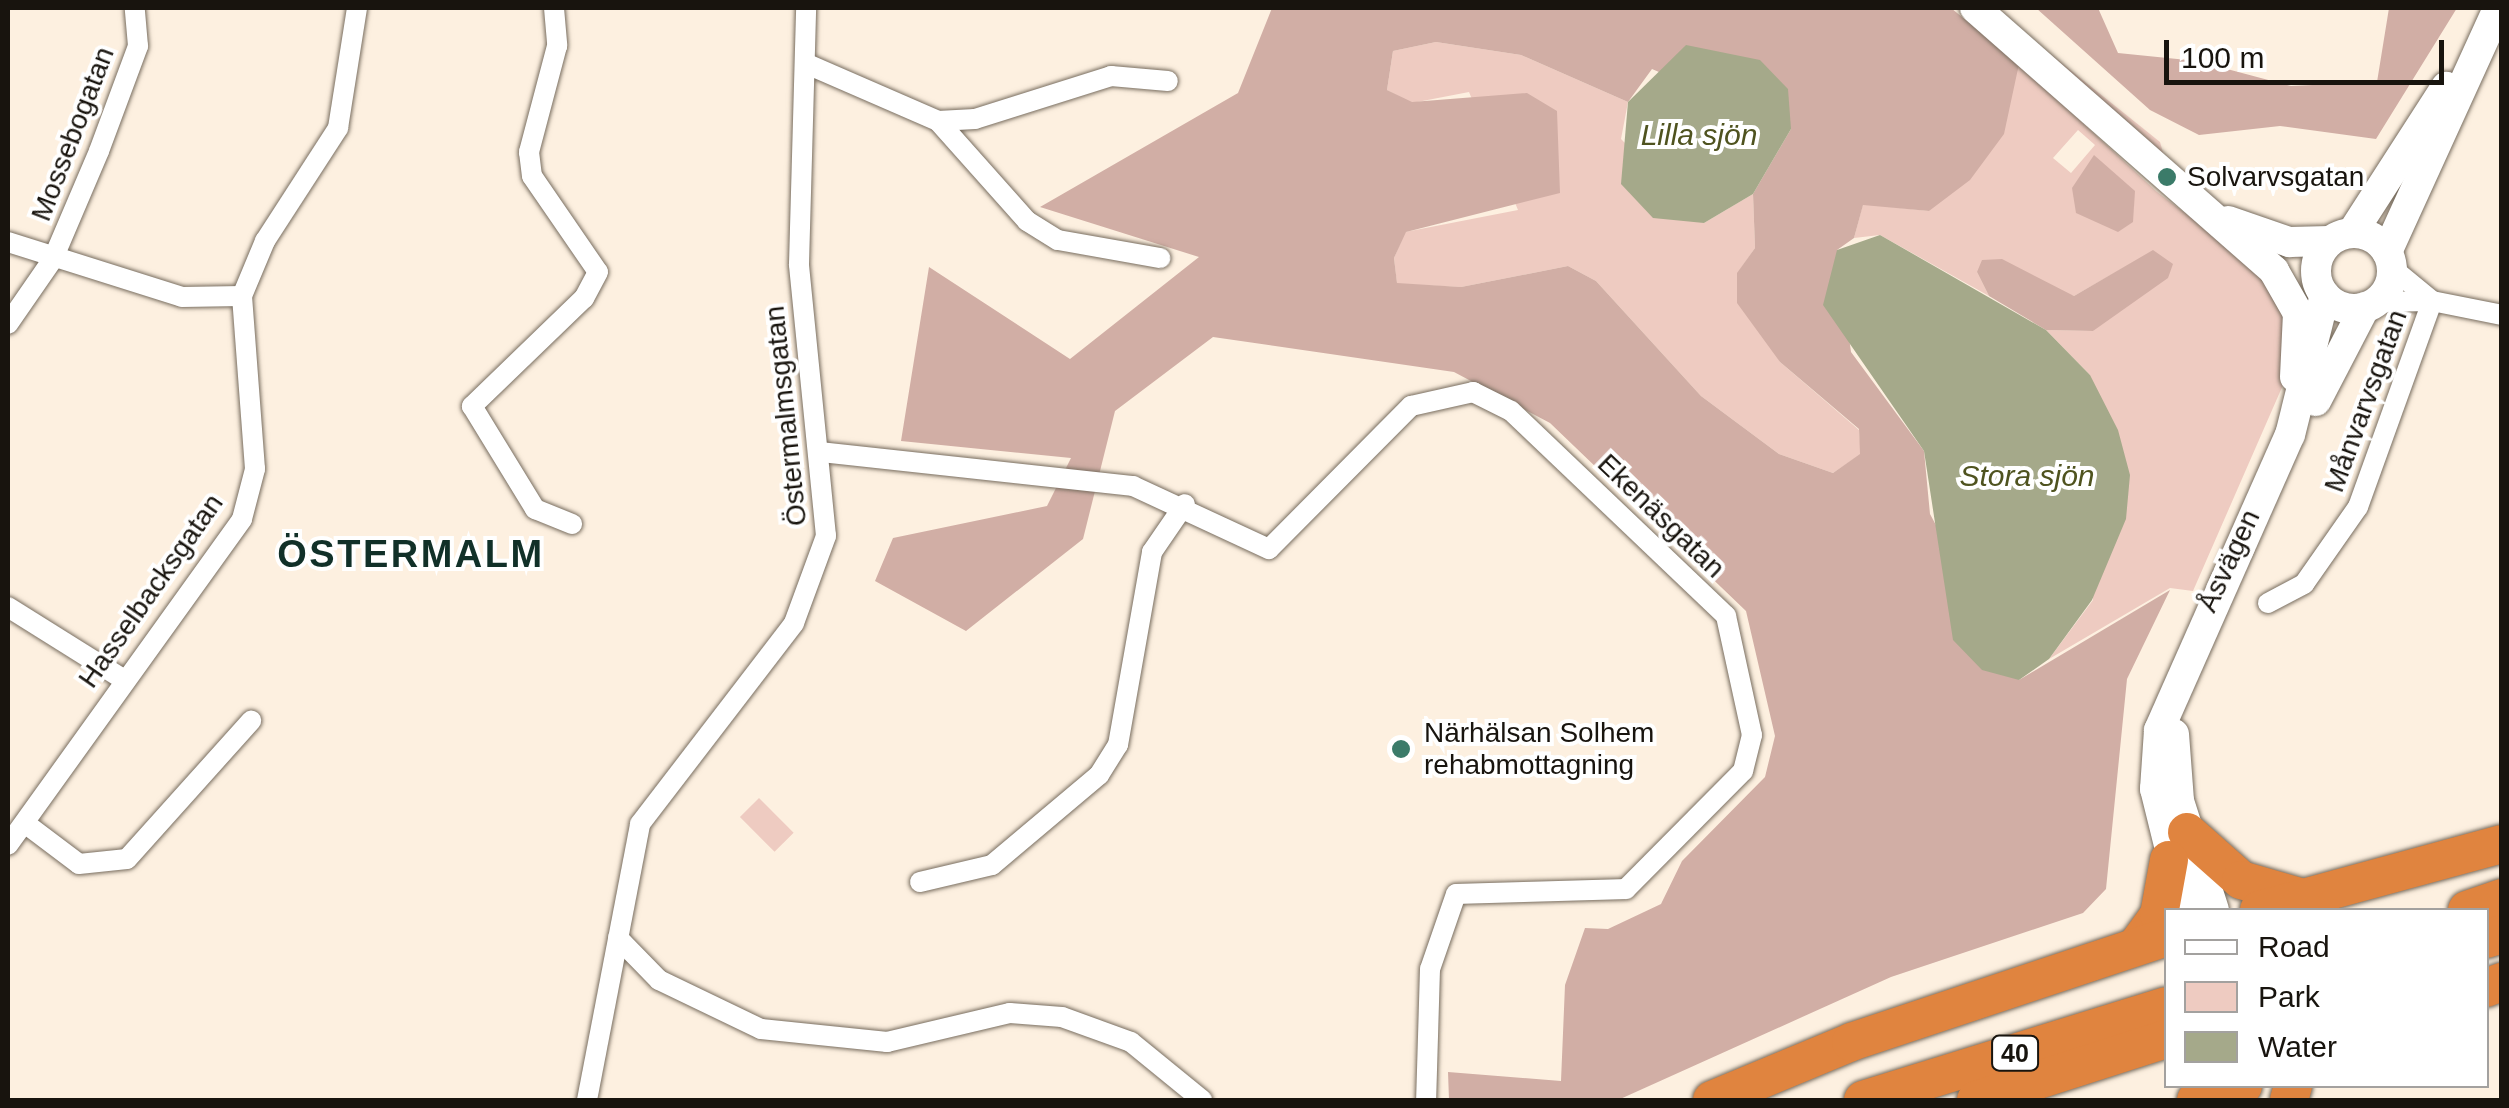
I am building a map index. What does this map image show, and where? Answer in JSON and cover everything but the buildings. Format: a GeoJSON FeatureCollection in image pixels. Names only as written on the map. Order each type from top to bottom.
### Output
{"type":"FeatureCollection","features":[{"type":"Feature","properties":{"kind":"highway"},"geometry":{"type":"LineString","coordinates":[[2266,908],[2502,844]]}},
{"type":"Feature","properties":{"kind":"highway"},"geometry":{"type":"LineString","coordinates":[[1712,1100],[1851,1042],[2152,940],[2178,846],[2241,880],[2302,898]]}},
{"type":"Feature","properties":{"kind":"highway"},"geometry":{"type":"LineString","coordinates":[[2473,908],[2502,898]]}},
{"type":"Feature","properties":{"kind":"highway","name":"40"},"geometry":{"type":"LineString","coordinates":[[1864,1100],[2164,1007]]}},
{"type":"Feature","properties":{"kind":"highway","name":"40"},"geometry":{"type":"LineString","coordinates":[[1976,1100],[2164,1040]]}},
{"type":"Feature","properties":{"kind":"highway"},"geometry":{"type":"LineString","coordinates":[[2196,1100],[2235,1088]]}},
{"type":"Feature","properties":{"kind":"street","name":"Hasselbacksgatan"},"geometry":{"type":"LineString","coordinates":[[8,845],[123,679],[242,519],[256,470],[242,296],[265,241],[338,128],[357,8]]}},
{"type":"Feature","properties":{"kind":"street"},"geometry":{"type":"LineString","coordinates":[[554,8],[558,46],[529,152],[532,176],[598,272],[584,298],[472,406],[534,509],[572,524]]}},
{"type":"Feature","properties":{"kind":"street","name":"Östermalmsgatan"},"geometry":{"type":"LineString","coordinates":[[586,1100],[640,824],[794,624],[816,575],[826,536],[799,264],[806,8]]}},
{"type":"Feature","properties":{"kind":"street"},"geometry":{"type":"LineString","coordinates":[[1975,8],[2193,198],[2296,302],[2298,360],[2286,444]]}},
{"type":"Feature","properties":{"kind":"street","name":"Mossebogatan"},"geometry":{"type":"LineString","coordinates":[[8,324],[53,260],[138,46],[135,9]]}},
{"type":"Feature","properties":{"kind":"street"},"geometry":{"type":"LineString","coordinates":[[2341,237],[2496,11]]}},
{"type":"Feature","properties":{"kind":"street"},"geometry":{"type":"LineString","coordinates":[[2389,260],[2496,11]]}},
{"type":"Feature","properties":{"kind":"street"},"geometry":{"type":"LineString","coordinates":[[806,64],[938,121],[1048,234],[1160,258]]}},
{"type":"Feature","properties":{"kind":"street"},"geometry":{"type":"LineString","coordinates":[[938,121],[974,119],[1111,76],[1168,81]]}},
{"type":"Feature","properties":{"kind":"street"},"geometry":{"type":"LineString","coordinates":[[2193,198],[2321,288],[2370,305],[2432,300],[2502,315]]}},
{"type":"Feature","properties":{"kind":"street"},"geometry":{"type":"LineString","coordinates":[[2228,222],[2289,242],[2341,237],[2389,260],[2432,300]]}},
{"type":"Feature","properties":{"kind":"street","name":"Åsvägen"},"geometry":{"type":"LineString","coordinates":[[2286,444],[2321,288],[2341,237]]}},
{"type":"Feature","properties":{"kind":"street"},"geometry":{"type":"LineString","coordinates":[[8,242],[53,260],[182,297],[242,296]]}},
{"type":"Feature","properties":{"kind":"street","name":"Åsvägen"},"geometry":{"type":"LineString","coordinates":[[2184,908],[2178,846],[2155,757],[2174,690],[2286,444],[2370,305],[2389,260]]}},
{"type":"Feature","properties":{"kind":"street","name":"Månvarvsgatan"},"geometry":{"type":"LineString","coordinates":[[2268,603],[2304,584],[2358,507],[2432,300]]}},
{"type":"Feature","properties":{"kind":"street","name":"Ekenäsgatan"},"geometry":{"type":"LineString","coordinates":[[820,452],[1089,479],[1185,504],[1269,550],[1411,406],[1473,392],[1511,411],[1726,616],[1752,735],[1743,771],[1702,819],[1626,889],[1593,896],[1481,887],[1456,894],[1446,908],[1430,970],[1426,1100]]}},
{"type":"Feature","properties":{"kind":"street"},"geometry":{"type":"LineString","coordinates":[[920,882],[992,864],[1099,775],[1118,746],[1152,552],[1185,504]]}},
{"type":"Feature","properties":{"kind":"street"},"geometry":{"type":"LineString","coordinates":[[8,608],[123,679]]}},
{"type":"Feature","properties":{"kind":"street"},"geometry":{"type":"LineString","coordinates":[[26,824],[79,864],[127,858],[251,721]]}},
{"type":"Feature","properties":{"kind":"street","name":"Åsvägen"},"geometry":{"type":"LineString","coordinates":[[2178,846],[2213,908]]}},
{"type":"Feature","properties":{"kind":"street"},"geometry":{"type":"LineString","coordinates":[[618,938],[659,980],[761,1029],[886,1042],[1010,1014],[1062,1018],[1131,1042],[1202,1100]]}},
{"type":"Feature","properties":{"kind":"green space"},"geometry":{"type":"Polygon","coordinates":[[[1993,8],[2160,142],[2164,156],[1993,8]]]}},
{"type":"Feature","properties":{"kind":"green space"},"geometry":{"type":"Polygon","coordinates":[[[1436,42],[1521,55],[1628,102],[1621,139],[1704,223],[1753,194],[1755,248],[1737,274],[1780,362],[1859,430],[1861,454],[1833,473],[1779,454],[1701,396],[1596,281],[1568,266],[1461,287],[1397,284],[1394,258],[1405,232],[1518,210],[1469,92],[1412,103],[1387,90],[1393,51],[1436,42]]]}},
{"type":"Feature","properties":{"kind":"green space"},"geometry":{"type":"Polygon","coordinates":[[[2018,63],[2157,192],[2254,265],[2289,324],[2283,385],[2193,591],[2170,588],[2049,659],[2093,600],[2090,375],[2046,330],[2093,331],[2153,251],[2074,296],[1977,272],[1989,296],[1880,235],[1854,238],[1863,204],[1929,211],[2018,63]],[[2078,130],[2053,158],[2071,173],[2095,145],[2078,130]]]}},
{"type":"Feature","properties":{"kind":"green space"},"geometry":{"type":"Polygon","coordinates":[[[759,798],[794,833],[775,852],[740,817],[759,798]]]}},
{"type":"Feature","properties":{"kind":"shaded area"},"geometry":{"type":"Polygon","coordinates":[[[1272,8],[1951,8],[2019,64],[2004,134],[1970,180],[1929,211],[1863,205],[1854,238],[1837,250],[1851,352],[1924,451],[1930,514],[2019,680],[2170,590],[2127,679],[2106,889],[2083,913],[1891,977],[1618,1100],[1449,1100],[1448,1072],[1561,1081],[1565,985],[1585,928],[1608,929],[1661,904],[1682,861],[1765,777],[1775,736],[1746,611],[1550,423],[1454,372],[1213,337],[1115,411],[1083,539],[966,631],[875,581],[893,538],[1047,506],[1071,458],[901,441],[929,267],[1070,359],[1199,257],[1040,207],[1238,93],[1272,8]],[[1436,42],[1393,51],[1387,90],[1412,102],[1527,93],[1557,111],[1560,193],[1406,232],[1394,258],[1397,283],[1461,287],[1568,266],[1596,281],[1701,396],[1779,454],[1833,473],[1860,454],[1859,429],[1780,362],[1737,303],[1737,273],[1755,248],[1753,194],[1791,129],[1652,69],[1628,102],[1521,55],[1436,42]]]}},
{"type":"Feature","properties":{"kind":"shaded area"},"geometry":{"type":"Polygon","coordinates":[[[2036,8],[2098,8],[2118,53],[2197,61],[2291,86],[2377,82],[2389,8],[2457,8],[2376,139],[2280,126],[2199,135],[2150,110],[2036,8]]]}},
{"type":"Feature","properties":{"kind":"shaded area"},"geometry":{"type":"Polygon","coordinates":[[[2094,155],[2135,191],[2133,222],[2118,232],[2076,213],[2072,188],[2094,155]]]}},
{"type":"Feature","properties":{"kind":"shaded area"},"geometry":{"type":"Polygon","coordinates":[[[2153,250],[2173,264],[2168,278],[2093,331],[2046,330],[1989,296],[1977,272],[1982,260],[2002,259],[2074,296],[2153,250]]]}},
{"type":"Feature","properties":{"kind":"water","name":"Lilla sjön"},"geometry":{"type":"Polygon","coordinates":[[[1686,45],[1760,60],[1788,89],[1791,129],[1753,194],[1704,223],[1653,218],[1621,184],[1628,102],[1686,45]]]}},
{"type":"Feature","properties":{"kind":"water","name":"Stora sjön"},"geometry":{"type":"Polygon","coordinates":[[[1880,235],[2046,330],[2090,375],[2118,430],[2130,475],[2126,519],[2092,600],[2049,659],[2019,680],[1982,670],[1953,640],[1924,451],[1823,305],[1837,250],[1880,235]]]}},
{"type":"Feature","properties":{"kind":"place","name":"Solvarvsgatan"},"geometry":{"type":"Point","coordinates":[2167,177]}},
{"type":"Feature","properties":{"kind":"place","name":"Närhälsan Solhem rehabmottagning"},"geometry":{"type":"Point","coordinates":[1401,749]}},
{"type":"Feature","properties":{"kind":"district","name":"ÖSTERMALM"},"geometry":{"type":"Point","coordinates":[411,555]}}]}
